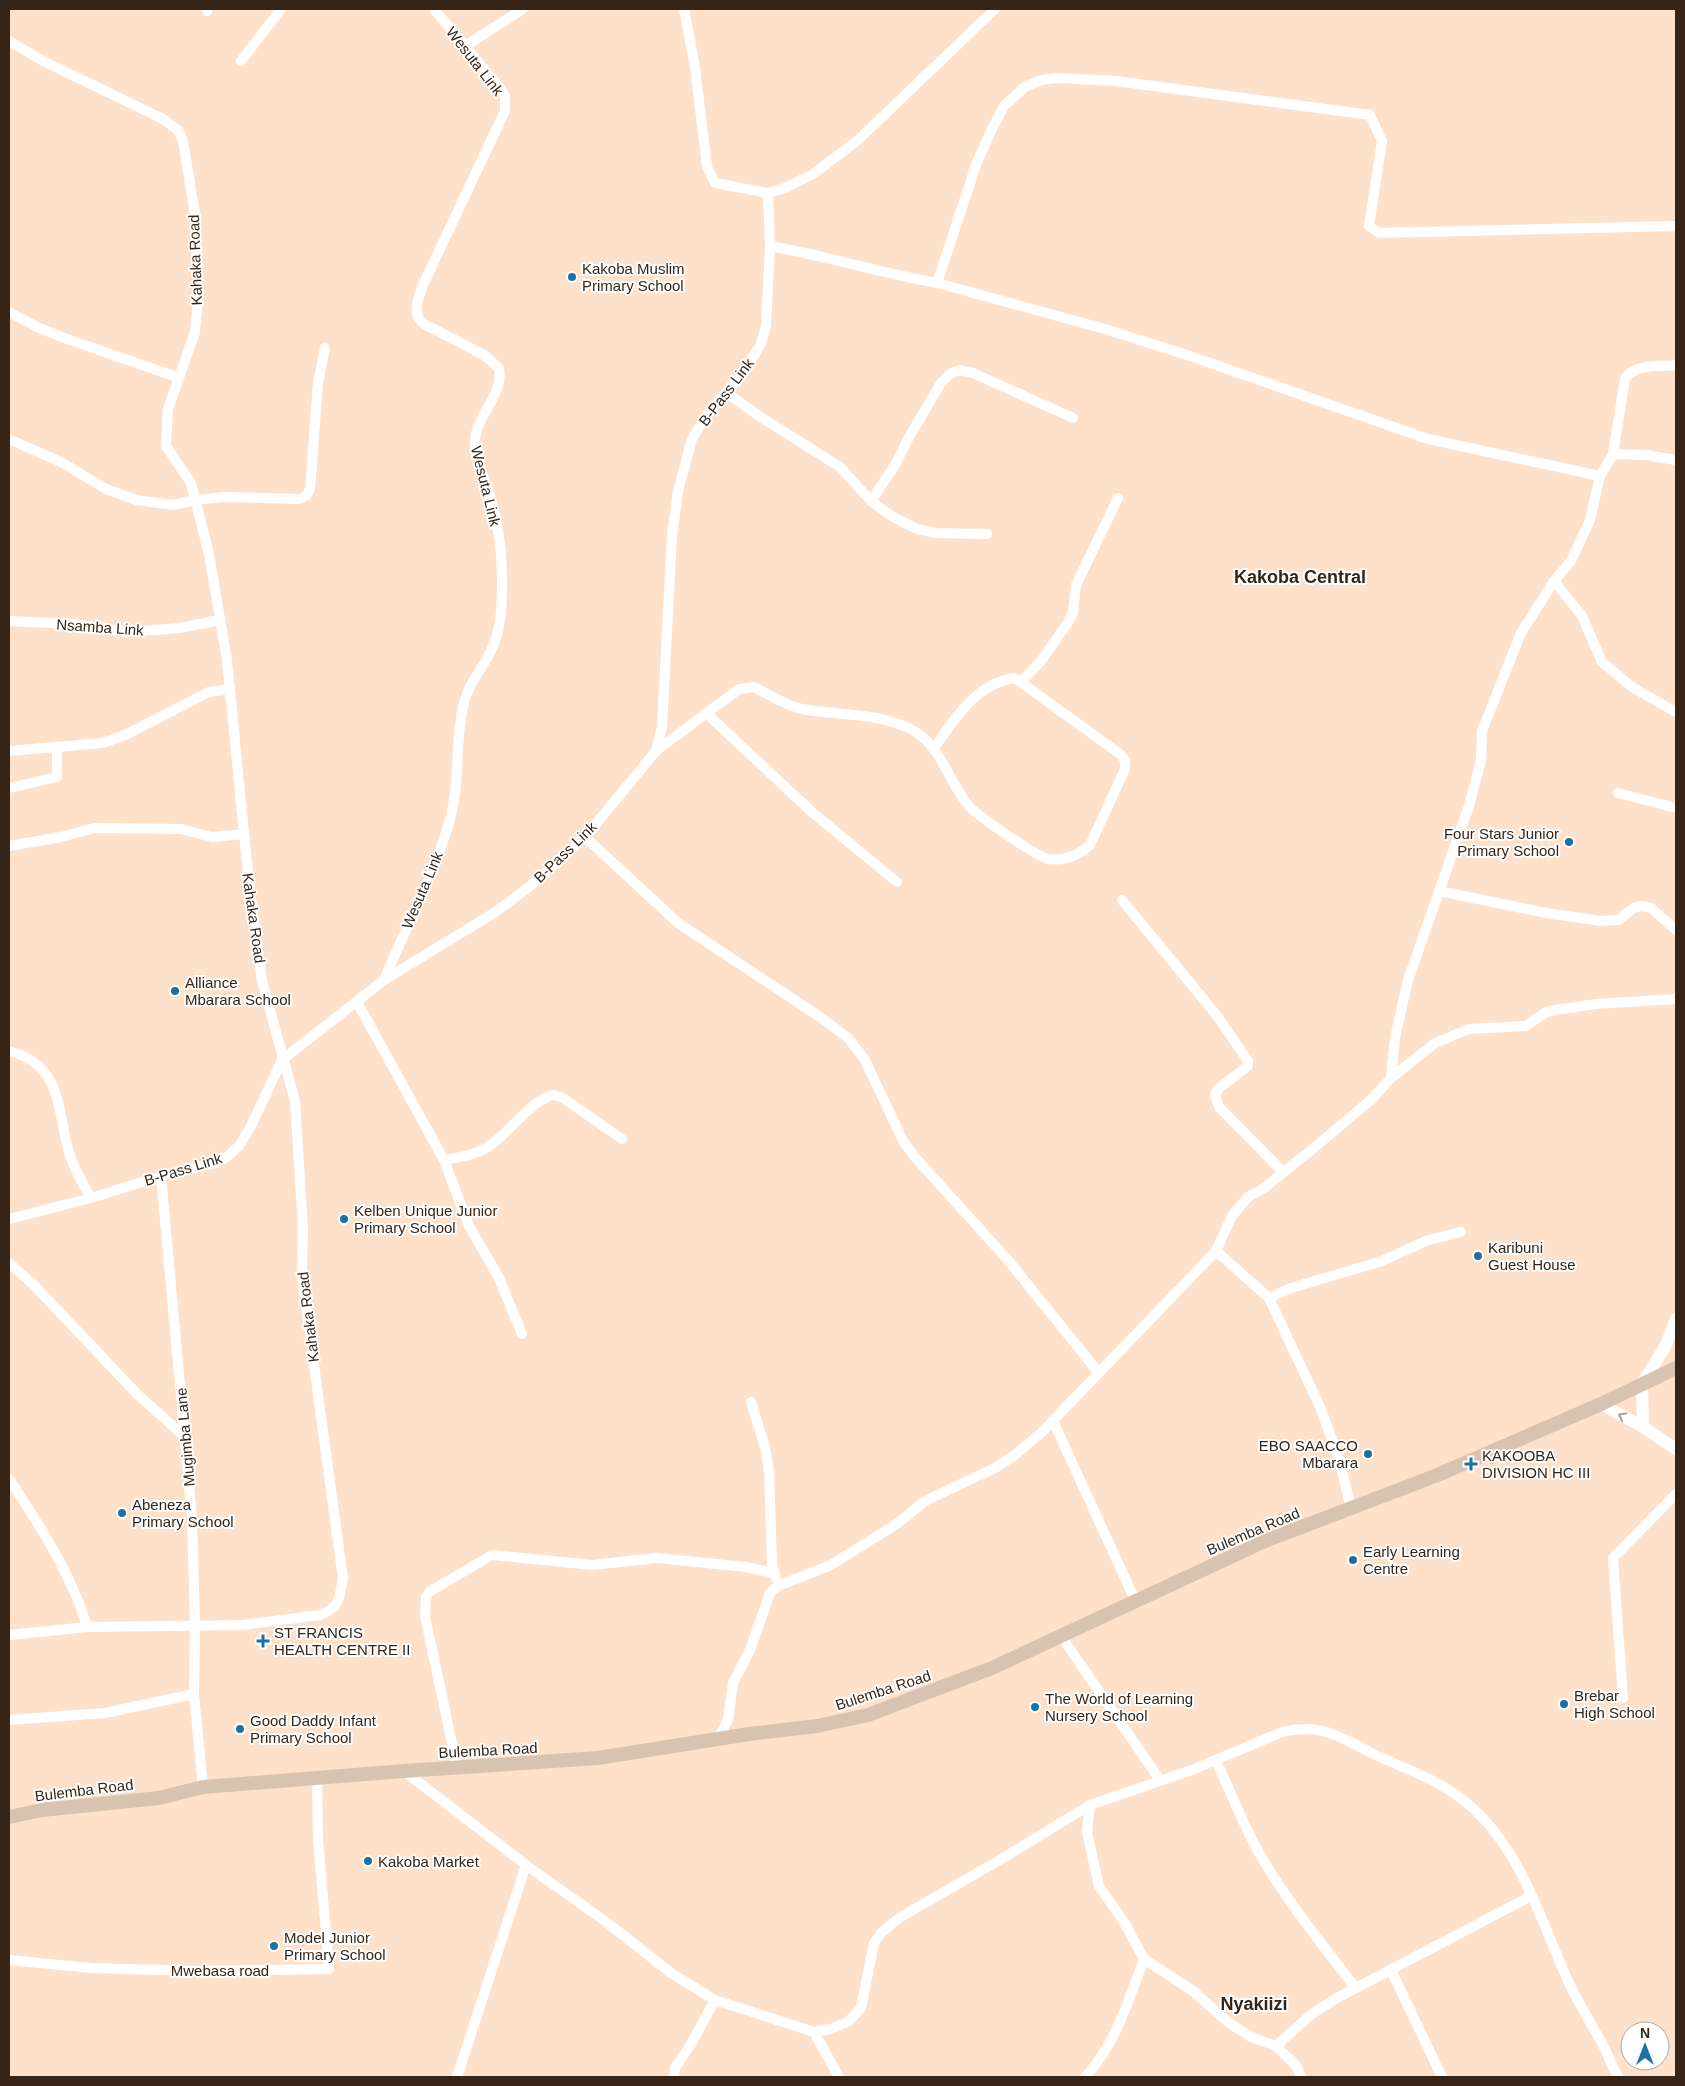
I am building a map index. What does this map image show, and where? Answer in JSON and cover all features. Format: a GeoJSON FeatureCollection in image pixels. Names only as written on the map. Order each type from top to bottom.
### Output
{"type":"FeatureCollection","features":[{"type":"Feature","properties":{"kind":"main road","name":"Bulemba Road"},"geometry":{"type":"LineString","coordinates":[[9,1817],[81,1805],[159,1798],[203,1787],[598,1758],[817,1726],[868,1715],[992,1668],[1266,1541],[1434,1476],[1601,1404],[1676,1368]]}},
{"type":"Feature","properties":{"kind":"street"},"geometry":{"type":"LineString","coordinates":[[242,61],[281,9]]}},
{"type":"Feature","properties":{"kind":"street","name":"Wesuta Link"},"geometry":{"type":"LineString","coordinates":[[384,980],[435,862],[450,818],[456,782],[459,723],[466,696],[493,646],[502,606],[501,549],[493,506],[475,450],[475,439],[482,417],[499,382],[499,368],[484,355],[424,324],[416,317],[416,313],[422,287],[505,111],[505,96],[434,9]]}},
{"type":"Feature","properties":{"kind":"street"},"geometry":{"type":"LineString","coordinates":[[465,46],[523,9]]}},
{"type":"Feature","properties":{"kind":"street"},"geometry":{"type":"LineString","coordinates":[[684,9],[695,67],[710,178],[722,186],[768,193],[794,184],[835,159],[995,9]]}},
{"type":"Feature","properties":{"kind":"street","name":"Kahaka Road"},"geometry":{"type":"LineString","coordinates":[[9,41],[43,61],[163,119],[178,130],[182,141],[195,214],[199,277],[195,332],[177,377],[168,409],[166,446],[191,483],[209,554],[230,689],[244,834],[262,981],[282,1060],[290,1079],[295,1101],[303,1229],[302,1276],[342,1579],[339,1600],[331,1611],[320,1615],[243,1624],[87,1627],[9,1635]]}},
{"type":"Feature","properties":{"kind":"street"},"geometry":{"type":"LineString","coordinates":[[937,282],[978,162],[1004,106],[1026,86],[1042,80],[1056,78],[1116,81],[1370,116],[1382,141],[1368,226],[1379,233],[1676,226]]}},
{"type":"Feature","properties":{"kind":"street","name":"B-Pass Link"},"geometry":{"type":"LineString","coordinates":[[9,1219],[91,1198],[161,1176],[216,1163],[239,1146],[250,1128],[282,1060],[384,980],[494,912],[529,886],[585,837],[656,751],[662,727],[672,536],[678,491],[692,439],[706,416],[745,370],[761,344],[766,326],[770,246],[768,193]]}},
{"type":"Feature","properties":{"kind":"street"},"geometry":{"type":"LineString","coordinates":[[770,246],[937,282],[1096,326],[1194,356],[1428,439],[1600,476]]}},
{"type":"Feature","properties":{"kind":"street"},"geometry":{"type":"LineString","coordinates":[[9,312],[37,327],[177,377]]}},
{"type":"Feature","properties":{"kind":"street"},"geometry":{"type":"LineString","coordinates":[[9,439],[61,462],[119,495],[173,505],[224,497],[299,499],[306,496],[310,489],[318,383],[325,348]]}},
{"type":"Feature","properties":{"kind":"street"},"geometry":{"type":"LineString","coordinates":[[1391,1078],[1395,1038],[1408,980],[1469,806],[1482,760],[1482,730],[1489,710],[1521,633],[1554,581],[1571,561],[1590,520],[1600,476],[1613,454],[1625,379],[1630,372],[1640,368],[1676,366]]}},
{"type":"Feature","properties":{"kind":"street"},"geometry":{"type":"LineString","coordinates":[[871,501],[895,465],[927,405],[950,374],[959,370],[973,373],[1073,418]]}},
{"type":"Feature","properties":{"kind":"street"},"geometry":{"type":"LineString","coordinates":[[727,393],[759,416],[840,467],[871,501],[892,516],[917,528],[936,533],[987,534]]}},
{"type":"Feature","properties":{"kind":"street"},"geometry":{"type":"LineString","coordinates":[[1613,454],[1646,455],[1676,460]]}},
{"type":"Feature","properties":{"kind":"street"},"geometry":{"type":"LineString","coordinates":[[1021,682],[1041,661],[1067,624],[1073,612],[1076,585],[1118,498]]}},
{"type":"Feature","properties":{"kind":"street"},"geometry":{"type":"LineString","coordinates":[[1554,581],[1582,616],[1602,662],[1632,687],[1676,712]]}},
{"type":"Feature","properties":{"kind":"street","name":"Nsamba Link"},"geometry":{"type":"LineString","coordinates":[[9,621],[72,624],[129,632],[180,628],[220,620]]}},
{"type":"Feature","properties":{"kind":"street"},"geometry":{"type":"LineString","coordinates":[[656,751],[739,689],[754,687],[802,709],[901,725],[926,739],[934,748],[944,768],[971,809],[1047,858],[1067,858],[1080,853],[1090,845],[1125,768],[1125,760],[1120,754],[1015,678],[1006,679],[987,689],[965,705],[934,748]]}},
{"type":"Feature","properties":{"kind":"street"},"geometry":{"type":"LineString","coordinates":[[9,751],[103,743],[127,734],[209,692],[230,689]]}},
{"type":"Feature","properties":{"kind":"street"},"geometry":{"type":"LineString","coordinates":[[706,713],[813,813],[898,882]]}},
{"type":"Feature","properties":{"kind":"street"},"geometry":{"type":"LineString","coordinates":[[9,788],[57,777],[57,746]]}},
{"type":"Feature","properties":{"kind":"street"},"geometry":{"type":"LineString","coordinates":[[1618,793],[1676,808]]}},
{"type":"Feature","properties":{"kind":"street"},"geometry":{"type":"LineString","coordinates":[[9,846],[61,837],[94,828],[181,829],[212,837],[244,834]]}},
{"type":"Feature","properties":{"kind":"street"},"geometry":{"type":"LineString","coordinates":[[585,837],[678,924],[820,1017],[848,1038],[865,1060],[903,1141],[914,1156],[1007,1259],[1099,1373]]}},
{"type":"Feature","properties":{"kind":"street"},"geometry":{"type":"LineString","coordinates":[[1440,891],[1546,913],[1601,921],[1618,920],[1635,907],[1642,906],[1651,908],[1676,930]]}},
{"type":"Feature","properties":{"kind":"street"},"geometry":{"type":"LineString","coordinates":[[1122,900],[1218,1017],[1248,1061],[1248,1066],[1218,1089],[1216,1100],[1219,1107],[1283,1172]]}},
{"type":"Feature","properties":{"kind":"street"},"geometry":{"type":"LineString","coordinates":[[717,1740],[728,1720],[732,1689],[737,1672],[750,1650],[770,1593],[778,1586],[831,1565],[898,1522],[925,1501],[995,1468],[1016,1454],[1053,1420],[1216,1251],[1232,1216],[1248,1197],[1283,1172],[1373,1098],[1391,1078],[1435,1043],[1469,1030],[1526,1026],[1546,1012],[1676,999]]}},
{"type":"Feature","properties":{"kind":"street"},"geometry":{"type":"LineString","coordinates":[[357,1002],[444,1160],[469,1226],[499,1278],[522,1334]]}},
{"type":"Feature","properties":{"kind":"street"},"geometry":{"type":"LineString","coordinates":[[9,1051],[21,1054],[39,1064],[48,1075],[56,1095],[72,1161],[91,1198]]}},
{"type":"Feature","properties":{"kind":"street"},"geometry":{"type":"LineString","coordinates":[[444,1160],[481,1151],[492,1144],[542,1100],[554,1095],[563,1098],[622,1139]]}},
{"type":"Feature","properties":{"kind":"street","name":"Mugimba Lane"},"geometry":{"type":"LineString","coordinates":[[161,1176],[192,1518],[196,1625],[194,1694],[203,1787]]}},
{"type":"Feature","properties":{"kind":"street"},"geometry":{"type":"LineString","coordinates":[[1269,1298],[1291,1288],[1382,1261],[1428,1240],[1461,1232]]}},
{"type":"Feature","properties":{"kind":"street"},"geometry":{"type":"LineString","coordinates":[[1216,1251],[1269,1298],[1320,1410],[1340,1462],[1351,1509]]}},
{"type":"Feature","properties":{"kind":"street"},"geometry":{"type":"LineString","coordinates":[[9,1263],[33,1284],[137,1394],[184,1436]]}},
{"type":"Feature","properties":{"kind":"street"},"geometry":{"type":"LineString","coordinates":[[1643,1427],[1642,1384],[1666,1345],[1676,1319]]}},
{"type":"Feature","properties":{"kind":"street"},"geometry":{"type":"LineString","coordinates":[[751,1402],[765,1446],[769,1471],[774,1573],[778,1586]]}},
{"type":"Feature","properties":{"kind":"street"},"geometry":{"type":"LineString","coordinates":[[1601,1404],[1643,1427],[1676,1449]]}},
{"type":"Feature","properties":{"kind":"street"},"geometry":{"type":"LineString","coordinates":[[1053,1420],[1136,1602]]}},
{"type":"Feature","properties":{"kind":"street"},"geometry":{"type":"LineString","coordinates":[[9,1479],[30,1511],[79,1602],[87,1627]]}},
{"type":"Feature","properties":{"kind":"street"},"geometry":{"type":"LineString","coordinates":[[1622,1698],[1613,1558],[1676,1494]]}},
{"type":"Feature","properties":{"kind":"street"},"geometry":{"type":"LineString","coordinates":[[457,1767],[425,1616],[426,1597],[429,1592],[492,1555],[592,1564],[658,1558],[746,1567],[774,1573]]}},
{"type":"Feature","properties":{"kind":"street"},"geometry":{"type":"LineString","coordinates":[[1060,1636],[1160,1780]]}},
{"type":"Feature","properties":{"kind":"street"},"geometry":{"type":"LineString","coordinates":[[9,1720],[105,1713],[194,1694]]}},
{"type":"Feature","properties":{"kind":"street"},"geometry":{"type":"LineString","coordinates":[[404,1771],[526,1865],[609,1924],[671,1973],[715,2000],[814,2032],[831,2029],[849,2021],[861,2008],[874,1944],[881,1933],[899,1918],[1090,1805],[1216,1761],[1297,1729],[1318,1729],[1430,1778],[1468,1804],[1500,1838],[1531,1896],[1569,1983],[1618,2077]]}},
{"type":"Feature","properties":{"kind":"street"},"geometry":{"type":"LineString","coordinates":[[1216,1761],[1258,1850],[1295,1909],[1355,1987]]}},
{"type":"Feature","properties":{"kind":"street","name":"Mwebasa road"},"geometry":{"type":"LineString","coordinates":[[9,1960],[91,1968],[196,1972],[329,1969],[318,1838],[317,1778]]}},
{"type":"Feature","properties":{"kind":"street"},"geometry":{"type":"LineString","coordinates":[[1090,1805],[1087,1832],[1099,1886],[1124,1922],[1144,1959],[1193,1991],[1229,2023],[1251,2037],[1276,2046],[1296,2065],[1301,2077]]}},
{"type":"Feature","properties":{"kind":"street"},"geometry":{"type":"LineString","coordinates":[[457,2077],[526,1865]]}},
{"type":"Feature","properties":{"kind":"street"},"geometry":{"type":"LineString","coordinates":[[1276,2046],[1313,2013],[1355,1987],[1531,1896]]}},
{"type":"Feature","properties":{"kind":"street"},"geometry":{"type":"LineString","coordinates":[[1085,2077],[1102,2059],[1116,2031],[1144,1959]]}},
{"type":"Feature","properties":{"kind":"street"},"geometry":{"type":"LineString","coordinates":[[1391,1970],[1442,2077]]}},
{"type":"Feature","properties":{"kind":"street"},"geometry":{"type":"LineString","coordinates":[[674,2077],[675,2068],[691,2044],[715,2000]]}},
{"type":"Feature","properties":{"kind":"street"},"geometry":{"type":"LineString","coordinates":[[814,2032],[839,2077]]}},
{"type":"Feature","properties":{"kind":"place","name":"Kakoba Muslim Primary School"},"geometry":{"type":"Point","coordinates":[572,277]}},
{"type":"Feature","properties":{"kind":"place","name":"Four Stars Junior Primary School"},"geometry":{"type":"Point","coordinates":[1569,842]}},
{"type":"Feature","properties":{"kind":"place","name":"Alliance Mbarara School"},"geometry":{"type":"Point","coordinates":[175,991]}},
{"type":"Feature","properties":{"kind":"place","name":"Kelben Unique Junior Primary School"},"geometry":{"type":"Point","coordinates":[344,1219]}},
{"type":"Feature","properties":{"kind":"place","name":"Karibuni Guest House"},"geometry":{"type":"Point","coordinates":[1478,1256]}},
{"type":"Feature","properties":{"kind":"place","name":"EBO SAACCO Mbarara"},"geometry":{"type":"Point","coordinates":[1368,1454]}},
{"type":"Feature","properties":{"kind":"place","name":"KAKOOBA DIVISION HC III"},"geometry":{"type":"Point","coordinates":[1471,1464]}},
{"type":"Feature","properties":{"kind":"place","name":"Abeneza Primary School"},"geometry":{"type":"Point","coordinates":[122,1513]}},
{"type":"Feature","properties":{"kind":"place","name":"Early Learning Centre"},"geometry":{"type":"Point","coordinates":[1353,1560]}},
{"type":"Feature","properties":{"kind":"place","name":"ST FRANCIS HEALTH CENTRE II"},"geometry":{"type":"Point","coordinates":[263,1641]}},
{"type":"Feature","properties":{"kind":"place","name":"Brebar High School"},"geometry":{"type":"Point","coordinates":[1564,1704]}},
{"type":"Feature","properties":{"kind":"place","name":"The World of Learning Nursery School"},"geometry":{"type":"Point","coordinates":[1035,1707]}},
{"type":"Feature","properties":{"kind":"place","name":"Good Daddy Infant Primary School"},"geometry":{"type":"Point","coordinates":[240,1729]}},
{"type":"Feature","properties":{"kind":"place","name":"Kakoba Market"},"geometry":{"type":"Point","coordinates":[368,1861]}},
{"type":"Feature","properties":{"kind":"place","name":"Model Junior Primary School"},"geometry":{"type":"Point","coordinates":[274,1946]}},
{"type":"Feature","properties":{"kind":"district","name":"Kakoba Central"},"geometry":{"type":"Point","coordinates":[1300,577]}},
{"type":"Feature","properties":{"kind":"district","name":"Nyakiizi"},"geometry":{"type":"Point","coordinates":[1254,2004]}}]}
